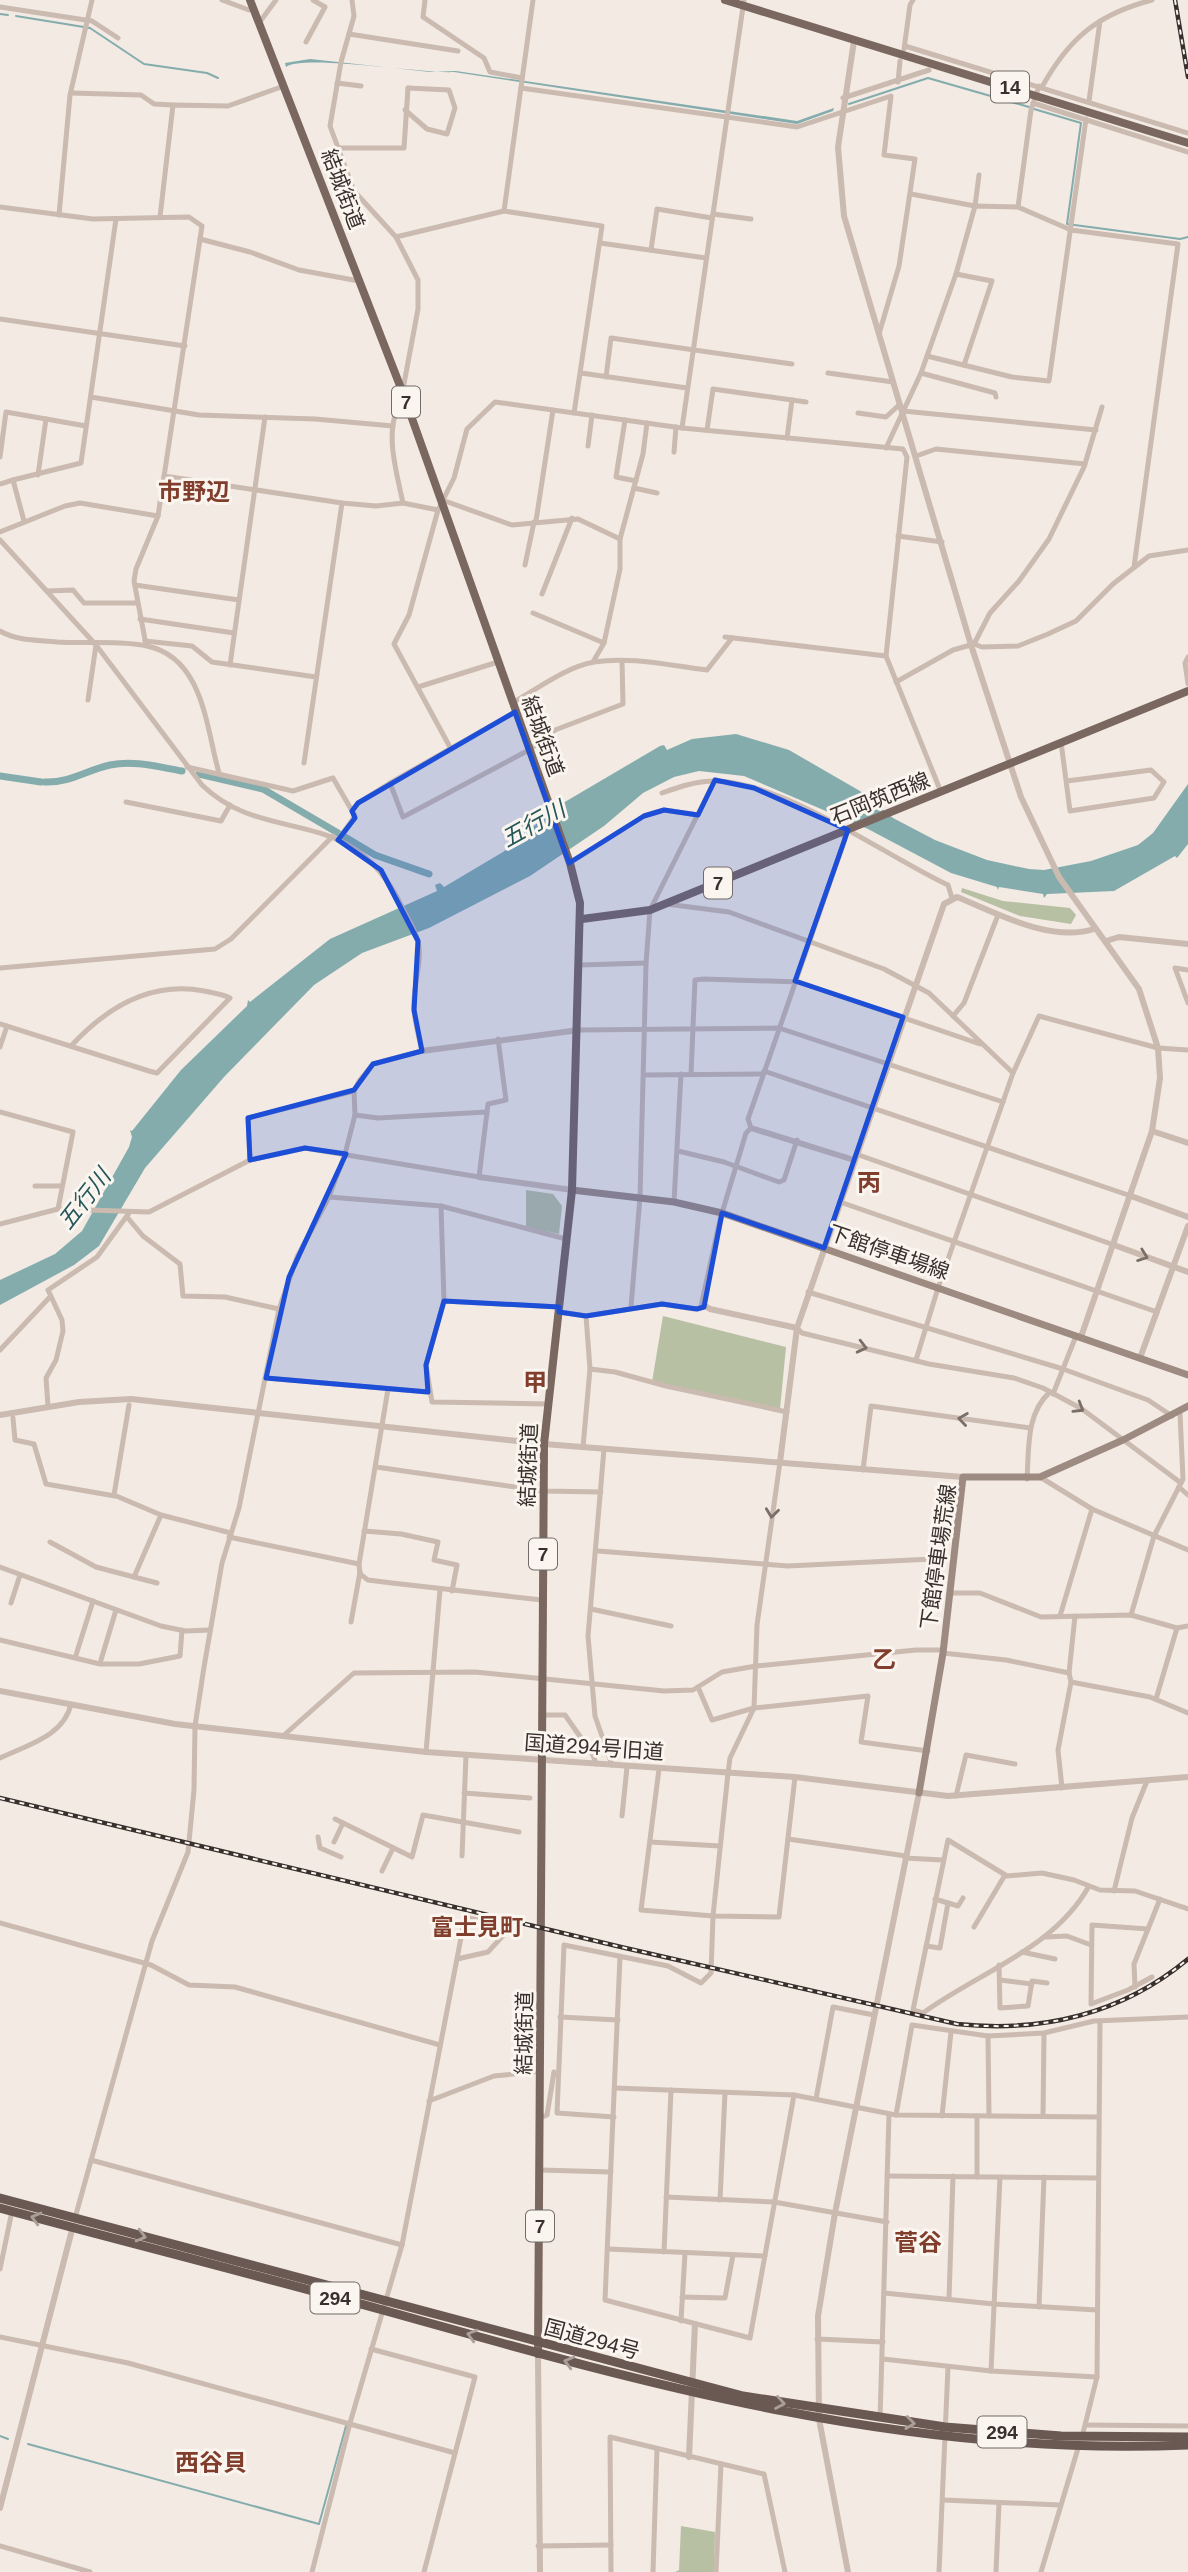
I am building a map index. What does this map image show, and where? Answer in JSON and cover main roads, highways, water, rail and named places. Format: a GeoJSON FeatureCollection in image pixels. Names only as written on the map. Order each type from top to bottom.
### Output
{"type":"FeatureCollection","features":[{"type":"Feature","properties":{"kind":"highway","name":"国道294号"},"geometry":{"type":"LineString","coordinates":[[0,2197],[74,2223]]}},
{"type":"Feature","properties":{"kind":"highway","name":"国道294号"},"geometry":{"type":"LineString","coordinates":[[0,2208],[74,2223],[384,2306],[538,2343],[693,2389]]}},
{"type":"Feature","properties":{"kind":"highway","name":"国道294号"},"geometry":{"type":"LineString","coordinates":[[384,2306],[538,2354],[818,2414],[945,2432],[1188,2445]]}},
{"type":"Feature","properties":{"kind":"highway","name":"国道294号"},"geometry":{"type":"LineString","coordinates":[[818,2414],[880,2419],[945,2432]]}},
{"type":"Feature","properties":{"kind":"highway","name":"国道294号"},"geometry":{"type":"LineString","coordinates":[[1081,2441],[1188,2437]]}},
{"type":"Feature","properties":{"kind":"main road","name":"14"},"geometry":{"type":"LineString","coordinates":[[725,0],[743,3],[901,58],[1134,124],[1188,143]]}},
{"type":"Feature","properties":{"kind":"main road","name":"結城街道"},"geometry":{"type":"LineString","coordinates":[[251,4],[403,394],[569,862],[578,892],[582,919],[572,1190],[544,1444],[538,2354]]}},
{"type":"Feature","properties":{"kind":"main road","name":"石岡筑西線"},"geometry":{"type":"LineString","coordinates":[[582,919],[650,910],[1188,691]]}},
{"type":"Feature","properties":{"kind":"main road","name":"下館停車場線"},"geometry":{"type":"LineString","coordinates":[[572,1190],[674,1202],[722,1213],[1188,1375]]}},
{"type":"Feature","properties":{"kind":"main road","name":"下館停車場荒線"},"geometry":{"type":"LineString","coordinates":[[919,1793],[943,1652],[963,1477],[1040,1477],[1123,1440],[1188,1406]]}},
{"type":"Feature","properties":{"kind":"water"},"geometry":{"type":"Polygon","coordinates":[[[310,59],[392,68],[339,63],[297,64],[286,67],[285,63],[310,59]]]}},
{"type":"Feature","properties":{"kind":"water"},"geometry":{"type":"Polygon","coordinates":[[[456,71],[797,121],[834,108],[833,111],[797,124],[454,72],[437,72],[456,71]]]}},
{"type":"Feature","properties":{"kind":"water"},"geometry":{"type":"Polygon","coordinates":[[[736,734],[789,750],[860,791],[893,818],[935,840],[987,860],[1044,870],[1091,861],[1138,845],[1153,833],[1188,784],[1188,844],[1177,858],[1175,856],[1114,891],[1047,894],[1044,898],[1043,894],[999,887],[998,890],[997,887],[951,873],[868,829],[744,776],[699,771],[674,777],[643,793],[604,826],[530,876],[429,928],[362,953],[314,985],[224,1077],[145,1168],[99,1246],[74,1265],[0,1305],[0,1280],[55,1254],[82,1231],[129,1147],[132,1137],[130,1130],[132,1131],[181,1070],[247,1006],[248,1000],[250,1002],[330,939],[437,891],[435,885],[440,883],[444,887],[503,852],[558,806],[660,746],[664,745],[667,750],[692,739],[736,734]]]}},
{"type":"Feature","properties":{"kind":"waterway"},"geometry":{"type":"LineString","coordinates":[[0,14],[8,15]]}},
{"type":"Feature","properties":{"kind":"waterway"},"geometry":{"type":"LineString","coordinates":[[16,16],[90,28],[144,64],[207,73],[218,78]]}},
{"type":"Feature","properties":{"kind":"waterway"},"geometry":{"type":"LineString","coordinates":[[849,104],[928,78],[1029,107]]}},
{"type":"Feature","properties":{"kind":"waterway"},"geometry":{"type":"LineString","coordinates":[[1034,109],[1081,123],[1067,224],[1180,239],[1188,237]]}},
{"type":"Feature","properties":{"kind":"waterway"},"geometry":{"type":"LineString","coordinates":[[45,782],[128,763],[182,771]]}},
{"type":"Feature","properties":{"kind":"waterway"},"geometry":{"type":"LineString","coordinates":[[199,774],[263,789],[338,833]]}},
{"type":"Feature","properties":{"kind":"waterway"},"geometry":{"type":"LineString","coordinates":[[0,776],[41,782]]}},
{"type":"Feature","properties":{"kind":"waterway"},"geometry":{"type":"LineString","coordinates":[[345,837],[375,855],[429,874]]}},
{"type":"Feature","properties":{"kind":"waterway"},"geometry":{"type":"LineString","coordinates":[[28,2444],[319,2524],[346,2426]]}},
{"type":"Feature","properties":{"kind":"waterway"},"geometry":{"type":"LineString","coordinates":[[0,2436],[8,2439]]}},
{"type":"Feature","properties":{"kind":"railway"},"geometry":{"type":"LineString","coordinates":[[1175,0],[1188,77]]}},
{"type":"Feature","properties":{"kind":"railway"},"geometry":{"type":"LineString","coordinates":[[0,1798],[621,1947],[957,2024],[1020,2025],[1080,2016],[1136,1994],[1188,1959]]}},
{"type":"Feature","properties":{"kind":"district","name":"市野辺"},"geometry":{"type":"Point","coordinates":[194,491]}},
{"type":"Feature","properties":{"kind":"district","name":"丙"},"geometry":{"type":"Point","coordinates":[869,1182]}},
{"type":"Feature","properties":{"kind":"district","name":"甲"},"geometry":{"type":"Point","coordinates":[535,1382]}},
{"type":"Feature","properties":{"kind":"district","name":"乙"},"geometry":{"type":"Point","coordinates":[884,1659]}},
{"type":"Feature","properties":{"kind":"district","name":"富士見町"},"geometry":{"type":"Point","coordinates":[477,1927]}},
{"type":"Feature","properties":{"kind":"district","name":"菅谷"},"geometry":{"type":"Point","coordinates":[918,2242]}},
{"type":"Feature","properties":{"kind":"district","name":"西谷貝"},"geometry":{"type":"Point","coordinates":[211,2462]}},
{"type":"Feature","properties":{"kind":"water label","name":"五行川"},"geometry":{"type":"Point","coordinates":[533,824]}},
{"type":"Feature","properties":{"kind":"water label","name":"五行川"},"geometry":{"type":"Point","coordinates":[84,1199]}}]}
